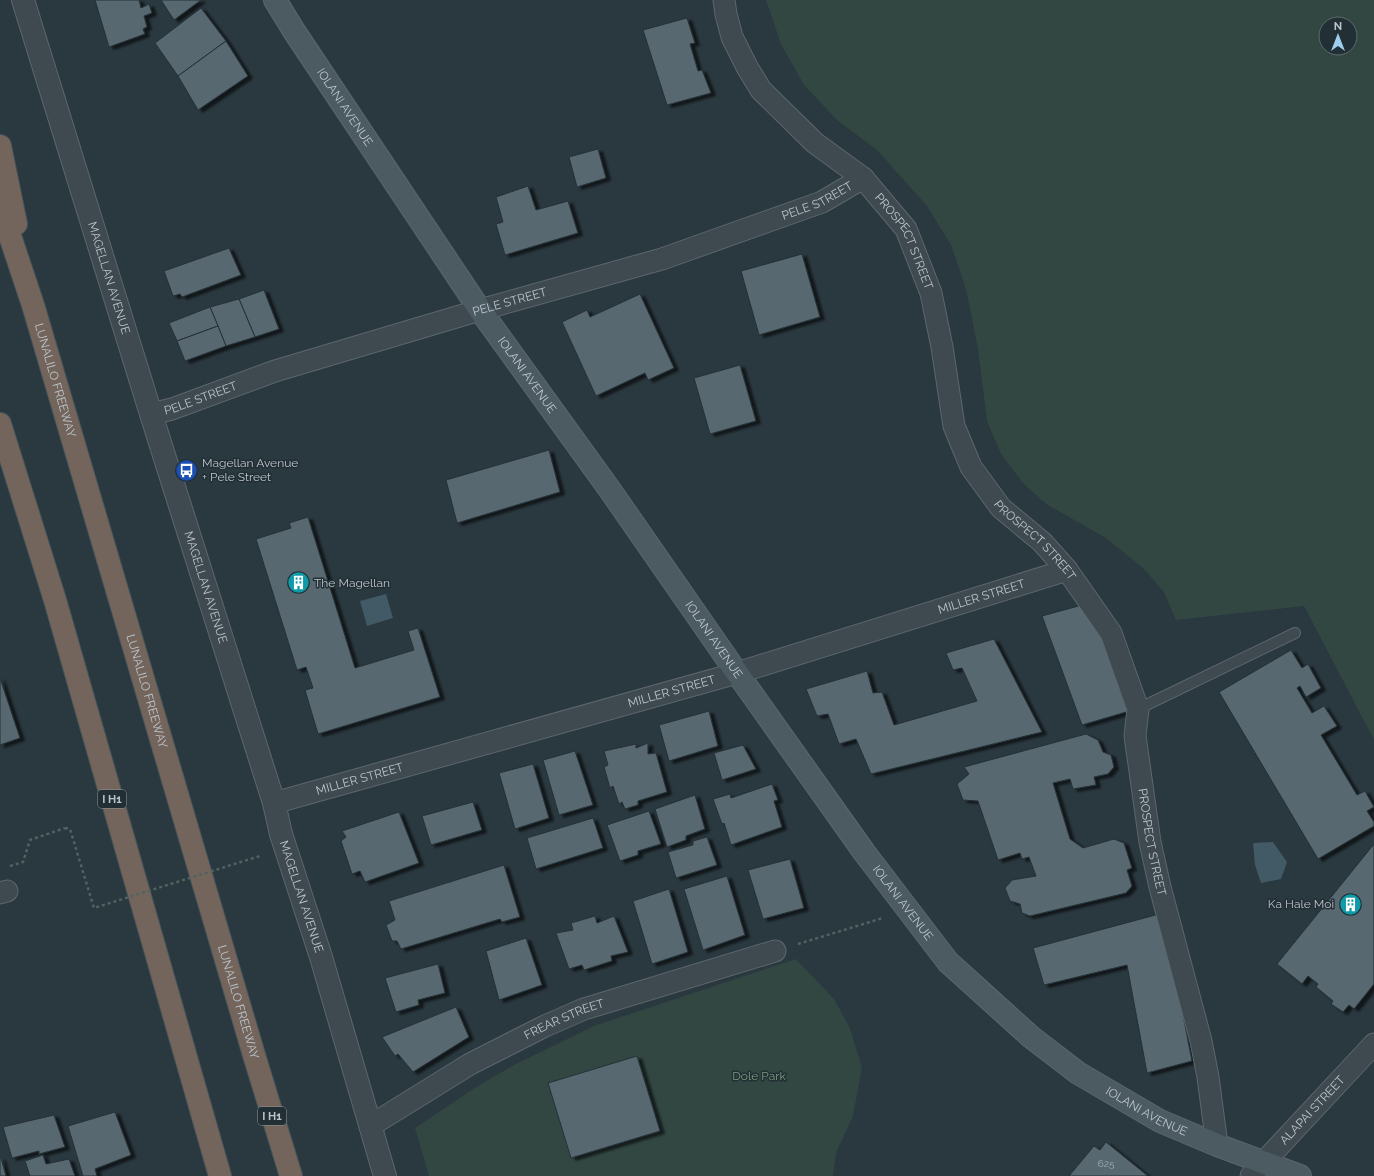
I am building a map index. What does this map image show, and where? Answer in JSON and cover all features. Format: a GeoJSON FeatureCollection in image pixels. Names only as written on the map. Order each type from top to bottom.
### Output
{"type":"FeatureCollection","features":[{"type":"Feature","properties":{"kind":"highway"},"geometry":{"type":"LineString","coordinates":[[0,146],[33,306]]}},
{"type":"Feature","properties":{"kind":"highway","name":"LUNALILO FREEWAY"},"geometry":{"type":"LineString","coordinates":[[0,206],[33,306],[291,1176]]}},
{"type":"Feature","properties":{"kind":"highway","name":"I H1"},"geometry":{"type":"LineString","coordinates":[[0,424],[55,600],[220,1176]]}},
{"type":"Feature","properties":{"kind":"main road","name":"IOLANI AVENUE"},"geometry":{"type":"LineString","coordinates":[[275,0],[298,38],[480,310],[610,490],[737,673],[860,845],[948,962],[1031,1037],[1078,1073],[1160,1121],[1217,1145],[1257,1169]]}},
{"type":"Feature","properties":{"kind":"main road"},"geometry":{"type":"LineString","coordinates":[[1257,1169],[1300,1176]]}},
{"type":"Feature","properties":{"kind":"street","name":"MAGELLAN AVENUE"},"geometry":{"type":"LineString","coordinates":[[23,0],[151,414],[274,803],[281,834],[321,957],[385,1176]]}},
{"type":"Feature","properties":{"kind":"street","name":"PROSPECT STREET"},"geometry":{"type":"LineString","coordinates":[[724,0],[732,37],[747,67],[761,90],[815,143],[863,178],[906,229],[931,293],[942,347],[954,426],[971,467],[1001,508],[1042,542],[1067,570],[1111,632],[1138,709],[1135,736],[1150,842],[1160,887],[1201,1041],[1208,1077],[1217,1145]]}},
{"type":"Feature","properties":{"kind":"street","name":"PELE STREET"},"geometry":{"type":"LineString","coordinates":[[151,414],[172,408],[275,371],[480,310],[662,259],[822,202],[863,178]]}},
{"type":"Feature","properties":{"kind":"street","name":"MILLER STREET"},"geometry":{"type":"LineString","coordinates":[[274,803],[737,673],[1067,570]]}},
{"type":"Feature","properties":{"kind":"street","name":"FREAR STREET"},"geometry":{"type":"LineString","coordinates":[[370,1126],[470,1064],[545,1026],[584,1009],[775,951]]}},
{"type":"Feature","properties":{"kind":"street","name":"ALAPAI STREET"},"geometry":{"type":"LineString","coordinates":[[1257,1169],[1374,1044]]}},
{"type":"Feature","properties":{"kind":"lane"},"geometry":{"type":"LineString","coordinates":[[1138,709],[1295,633]]}},
{"type":"Feature","properties":{"kind":"path"},"geometry":{"type":"LineString","coordinates":[[6,867],[23,862],[30,840],[65,828],[70,829],[94,908],[260,856]]}},
{"type":"Feature","properties":{"kind":"path"},"geometry":{"type":"LineString","coordinates":[[775,951],[909,910]]}},
{"type":"Feature","properties":{"kind":"green space"},"geometry":{"type":"Polygon","coordinates":[[[766,0],[1374,0],[1374,740],[1304,606],[1176,620],[1164,592],[1145,570],[1106,538],[1046,504],[1023,483],[1001,454],[987,421],[978,349],[966,289],[951,245],[927,206],[877,150],[838,121],[804,85],[781,44],[766,0]]]}},
{"type":"Feature","properties":{"kind":"green space","name":"Dole Park"},"geometry":{"type":"Polygon","coordinates":[[[796,959],[834,999],[850,1028],[862,1068],[853,1116],[836,1153],[833,1176],[429,1176],[415,1128],[476,1087],[514,1065],[594,1026],[796,959]]]}},
{"type":"Feature","properties":{"kind":"water"},"geometry":{"type":"Polygon","coordinates":[[[386,594],[393,618],[367,626],[360,601],[386,594]]]}},
{"type":"Feature","properties":{"kind":"water"},"geometry":{"type":"Polygon","coordinates":[[[1273,842],[1287,862],[1281,879],[1261,883],[1255,865],[1253,843],[1273,842]]]}},
{"type":"Feature","properties":{"kind":"building"},"geometry":{"type":"Polygon","coordinates":[[[95,0],[139,0],[141,8],[149,4],[152,13],[144,16],[147,27],[143,29],[145,34],[109,47],[95,0]]]}},
{"type":"Feature","properties":{"kind":"building"},"geometry":{"type":"Polygon","coordinates":[[[161,0],[201,0],[174,20],[161,0]]]}},
{"type":"Feature","properties":{"kind":"building"},"geometry":{"type":"Polygon","coordinates":[[[201,8],[226,41],[178,76],[155,43],[201,8]]]}},
{"type":"Feature","properties":{"kind":"building"},"geometry":{"type":"Polygon","coordinates":[[[687,18],[695,43],[690,44],[698,71],[702,70],[711,93],[667,105],[643,30],[687,18]]]}},
{"type":"Feature","properties":{"kind":"building"},"geometry":{"type":"Polygon","coordinates":[[[226,41],[248,76],[198,110],[178,76],[226,41]]]}},
{"type":"Feature","properties":{"kind":"building"},"geometry":{"type":"Polygon","coordinates":[[[598,149],[606,178],[577,187],[569,157],[598,149]]]}},
{"type":"Feature","properties":{"kind":"building"},"geometry":{"type":"Polygon","coordinates":[[[528,186],[536,210],[568,201],[578,233],[505,255],[496,224],[503,222],[496,197],[528,186]]]}},
{"type":"Feature","properties":{"kind":"building"},"geometry":{"type":"Polygon","coordinates":[[[229,248],[241,275],[182,297],[180,294],[173,296],[164,271],[229,248]]]}},
{"type":"Feature","properties":{"kind":"building"},"geometry":{"type":"Polygon","coordinates":[[[802,254],[820,317],[759,335],[741,271],[802,254]]]}},
{"type":"Feature","properties":{"kind":"building"},"geometry":{"type":"Polygon","coordinates":[[[264,290],[279,329],[255,337],[239,299],[264,290]]]}},
{"type":"Feature","properties":{"kind":"building"},"geometry":{"type":"Polygon","coordinates":[[[640,294],[674,368],[648,380],[645,373],[596,396],[562,322],[587,310],[590,317],[640,294]]]}},
{"type":"Feature","properties":{"kind":"building"},"geometry":{"type":"Polygon","coordinates":[[[239,299],[255,337],[226,346],[210,307],[239,299]]]}},
{"type":"Feature","properties":{"kind":"building"},"geometry":{"type":"Polygon","coordinates":[[[210,307],[218,326],[177,341],[169,323],[210,307]]]}},
{"type":"Feature","properties":{"kind":"building"},"geometry":{"type":"Polygon","coordinates":[[[218,326],[226,346],[185,361],[177,341],[218,326]]]}},
{"type":"Feature","properties":{"kind":"building"},"geometry":{"type":"Polygon","coordinates":[[[740,365],[756,421],[710,434],[694,378],[740,365]]]}},
{"type":"Feature","properties":{"kind":"building"},"geometry":{"type":"Polygon","coordinates":[[[549,450],[560,492],[457,523],[446,480],[549,450]]]}},
{"type":"Feature","properties":{"kind":"building","name":"The Magellan"},"geometry":{"type":"Polygon","coordinates":[[[308,517],[355,668],[414,650],[408,631],[418,628],[440,697],[318,734],[305,690],[313,688],[306,667],[297,670],[256,539],[291,528],[289,523],[308,517]]]}},
{"type":"Feature","properties":{"kind":"building"},"geometry":{"type":"Polygon","coordinates":[[[1082,605],[1096,614],[1133,710],[1082,725],[1042,616],[1082,605]]]}},
{"type":"Feature","properties":{"kind":"building"},"geometry":{"type":"Polygon","coordinates":[[[994,639],[1042,732],[871,774],[856,739],[839,744],[828,714],[817,716],[806,689],[867,671],[873,693],[882,692],[894,725],[977,701],[962,668],[953,670],[946,653],[994,639]]]}},
{"type":"Feature","properties":{"kind":"building"},"geometry":{"type":"Polygon","coordinates":[[[1291,650],[1302,668],[1308,664],[1321,688],[1306,697],[1300,686],[1297,688],[1312,713],[1324,706],[1337,726],[1321,735],[1357,795],[1365,791],[1374,807],[1367,811],[1374,822],[1374,826],[1318,859],[1219,692],[1291,650]]]}},
{"type":"Feature","properties":{"kind":"building"},"geometry":{"type":"Polygon","coordinates":[[[0,678],[20,738],[0,745],[0,678]]]}},
{"type":"Feature","properties":{"kind":"building"},"geometry":{"type":"Polygon","coordinates":[[[709,711],[718,746],[669,761],[659,725],[709,711]]]}},
{"type":"Feature","properties":{"kind":"building"},"geometry":{"type":"Polygon","coordinates":[[[1086,734],[1098,740],[1103,752],[1111,755],[1114,767],[1108,774],[1094,777],[1096,785],[1073,789],[1070,779],[1053,783],[1070,839],[1083,848],[1114,839],[1124,843],[1132,868],[1127,870],[1132,886],[1126,893],[1030,916],[1022,913],[1020,904],[1010,901],[1005,888],[1012,880],[1036,876],[1029,857],[1022,859],[1020,853],[998,860],[978,801],[963,800],[957,784],[969,774],[964,767],[1086,734]]]}},
{"type":"Feature","properties":{"kind":"building"},"geometry":{"type":"Polygon","coordinates":[[[648,743],[648,754],[656,753],[667,792],[638,801],[638,805],[625,809],[622,802],[619,804],[613,786],[610,788],[604,767],[608,765],[604,751],[636,744],[636,748],[648,743]]]}},
{"type":"Feature","properties":{"kind":"building"},"geometry":{"type":"Polygon","coordinates":[[[743,745],[756,769],[722,780],[714,753],[743,745]]]}},
{"type":"Feature","properties":{"kind":"building"},"geometry":{"type":"Polygon","coordinates":[[[575,751],[593,805],[559,815],[543,760],[575,751]]]}},
{"type":"Feature","properties":{"kind":"building"},"geometry":{"type":"Polygon","coordinates":[[[533,764],[549,818],[515,829],[499,773],[533,764]]]}},
{"type":"Feature","properties":{"kind":"building"},"geometry":{"type":"Polygon","coordinates":[[[772,784],[778,800],[774,801],[782,827],[731,845],[724,823],[722,824],[713,799],[730,794],[731,798],[772,784]]]}},
{"type":"Feature","properties":{"kind":"building"},"geometry":{"type":"Polygon","coordinates":[[[695,795],[705,829],[686,836],[686,840],[667,847],[655,809],[695,795]]]}},
{"type":"Feature","properties":{"kind":"building"},"geometry":{"type":"Polygon","coordinates":[[[473,802],[482,830],[431,845],[422,816],[473,802]]]}},
{"type":"Feature","properties":{"kind":"building"},"geometry":{"type":"Polygon","coordinates":[[[649,811],[661,844],[638,851],[638,855],[620,861],[607,825],[649,811]]]}},
{"type":"Feature","properties":{"kind":"building"},"geometry":{"type":"Polygon","coordinates":[[[399,812],[419,863],[365,882],[360,871],[352,874],[341,841],[346,837],[342,831],[399,812]]]}},
{"type":"Feature","properties":{"kind":"building"},"geometry":{"type":"Polygon","coordinates":[[[593,818],[603,848],[536,869],[527,838],[593,818]]]}},
{"type":"Feature","properties":{"kind":"building"},"geometry":{"type":"Polygon","coordinates":[[[707,837],[717,865],[676,878],[668,852],[693,845],[693,841],[707,837]]]}},
{"type":"Feature","properties":{"kind":"building","name":"Ka Hale Moi"},"geometry":{"type":"Polygon","coordinates":[[[1374,844],[1374,984],[1354,1009],[1349,1005],[1343,1012],[1331,1004],[1333,1001],[1316,987],[1318,984],[1308,976],[1302,984],[1277,964],[1374,844]]]}},
{"type":"Feature","properties":{"kind":"building"},"geometry":{"type":"Polygon","coordinates":[[[790,859],[804,908],[763,919],[748,870],[790,859]]]}},
{"type":"Feature","properties":{"kind":"building"},"geometry":{"type":"Polygon","coordinates":[[[504,865],[520,917],[502,922],[500,919],[401,949],[397,941],[392,941],[386,925],[395,920],[389,901],[504,865]]]}},
{"type":"Feature","properties":{"kind":"building"},"geometry":{"type":"Polygon","coordinates":[[[727,876],[745,935],[703,950],[684,889],[727,876]]]}},
{"type":"Feature","properties":{"kind":"building"},"geometry":{"type":"Polygon","coordinates":[[[669,889],[688,952],[652,964],[633,901],[669,889]]]}},
{"type":"Feature","properties":{"kind":"building"},"geometry":{"type":"Polygon","coordinates":[[[1163,913],[1192,1061],[1147,1073],[1127,965],[1044,985],[1033,948],[1163,913]]]}},
{"type":"Feature","properties":{"kind":"building"},"geometry":{"type":"Polygon","coordinates":[[[595,916],[597,923],[614,916],[628,952],[611,956],[612,961],[584,970],[582,965],[569,969],[556,933],[573,930],[571,923],[595,916]]]}},
{"type":"Feature","properties":{"kind":"building"},"geometry":{"type":"Polygon","coordinates":[[[526,938],[542,985],[499,1000],[486,951],[526,938]]]}},
{"type":"Feature","properties":{"kind":"building"},"geometry":{"type":"Polygon","coordinates":[[[438,964],[445,993],[418,1000],[419,1005],[396,1012],[385,978],[438,964]]]}},
{"type":"Feature","properties":{"kind":"building"},"geometry":{"type":"Polygon","coordinates":[[[456,1007],[469,1037],[413,1072],[398,1054],[395,1056],[382,1037],[456,1007]]]}},
{"type":"Feature","properties":{"kind":"building"},"geometry":{"type":"Polygon","coordinates":[[[637,1056],[660,1131],[571,1158],[548,1083],[637,1056]]]}},
{"type":"Feature","properties":{"kind":"building"},"geometry":{"type":"Polygon","coordinates":[[[115,1112],[131,1155],[95,1169],[97,1176],[83,1176],[68,1126],[115,1112]]]}},
{"type":"Feature","properties":{"kind":"building"},"geometry":{"type":"Polygon","coordinates":[[[54,1115],[65,1147],[39,1154],[39,1151],[12,1158],[3,1127],[54,1115]]]}},
{"type":"Feature","properties":{"kind":"building"},"geometry":{"type":"Polygon","coordinates":[[[1106,1142],[1148,1176],[1069,1176],[1094,1146],[1100,1150],[1106,1142]]]}},
{"type":"Feature","properties":{"kind":"building"},"geometry":{"type":"Polygon","coordinates":[[[43,1155],[46,1164],[69,1159],[75,1176],[30,1176],[25,1161],[43,1155]]]}},
{"type":"Feature","properties":{"kind":"building"},"geometry":{"type":"Polygon","coordinates":[[[1,1158],[6,1176],[0,1176],[1,1158]]]}},
{"type":"Feature","properties":{"kind":"place","name":"Magellan Avenue + Pele Street"},"geometry":{"type":"Point","coordinates":[187,470]}},
{"type":"Feature","properties":{"kind":"place","name":"The Magellan"},"geometry":{"type":"Point","coordinates":[299,583]}},
{"type":"Feature","properties":{"kind":"place","name":"Ka Hale Moi"},"geometry":{"type":"Point","coordinates":[1350,904]}}]}
